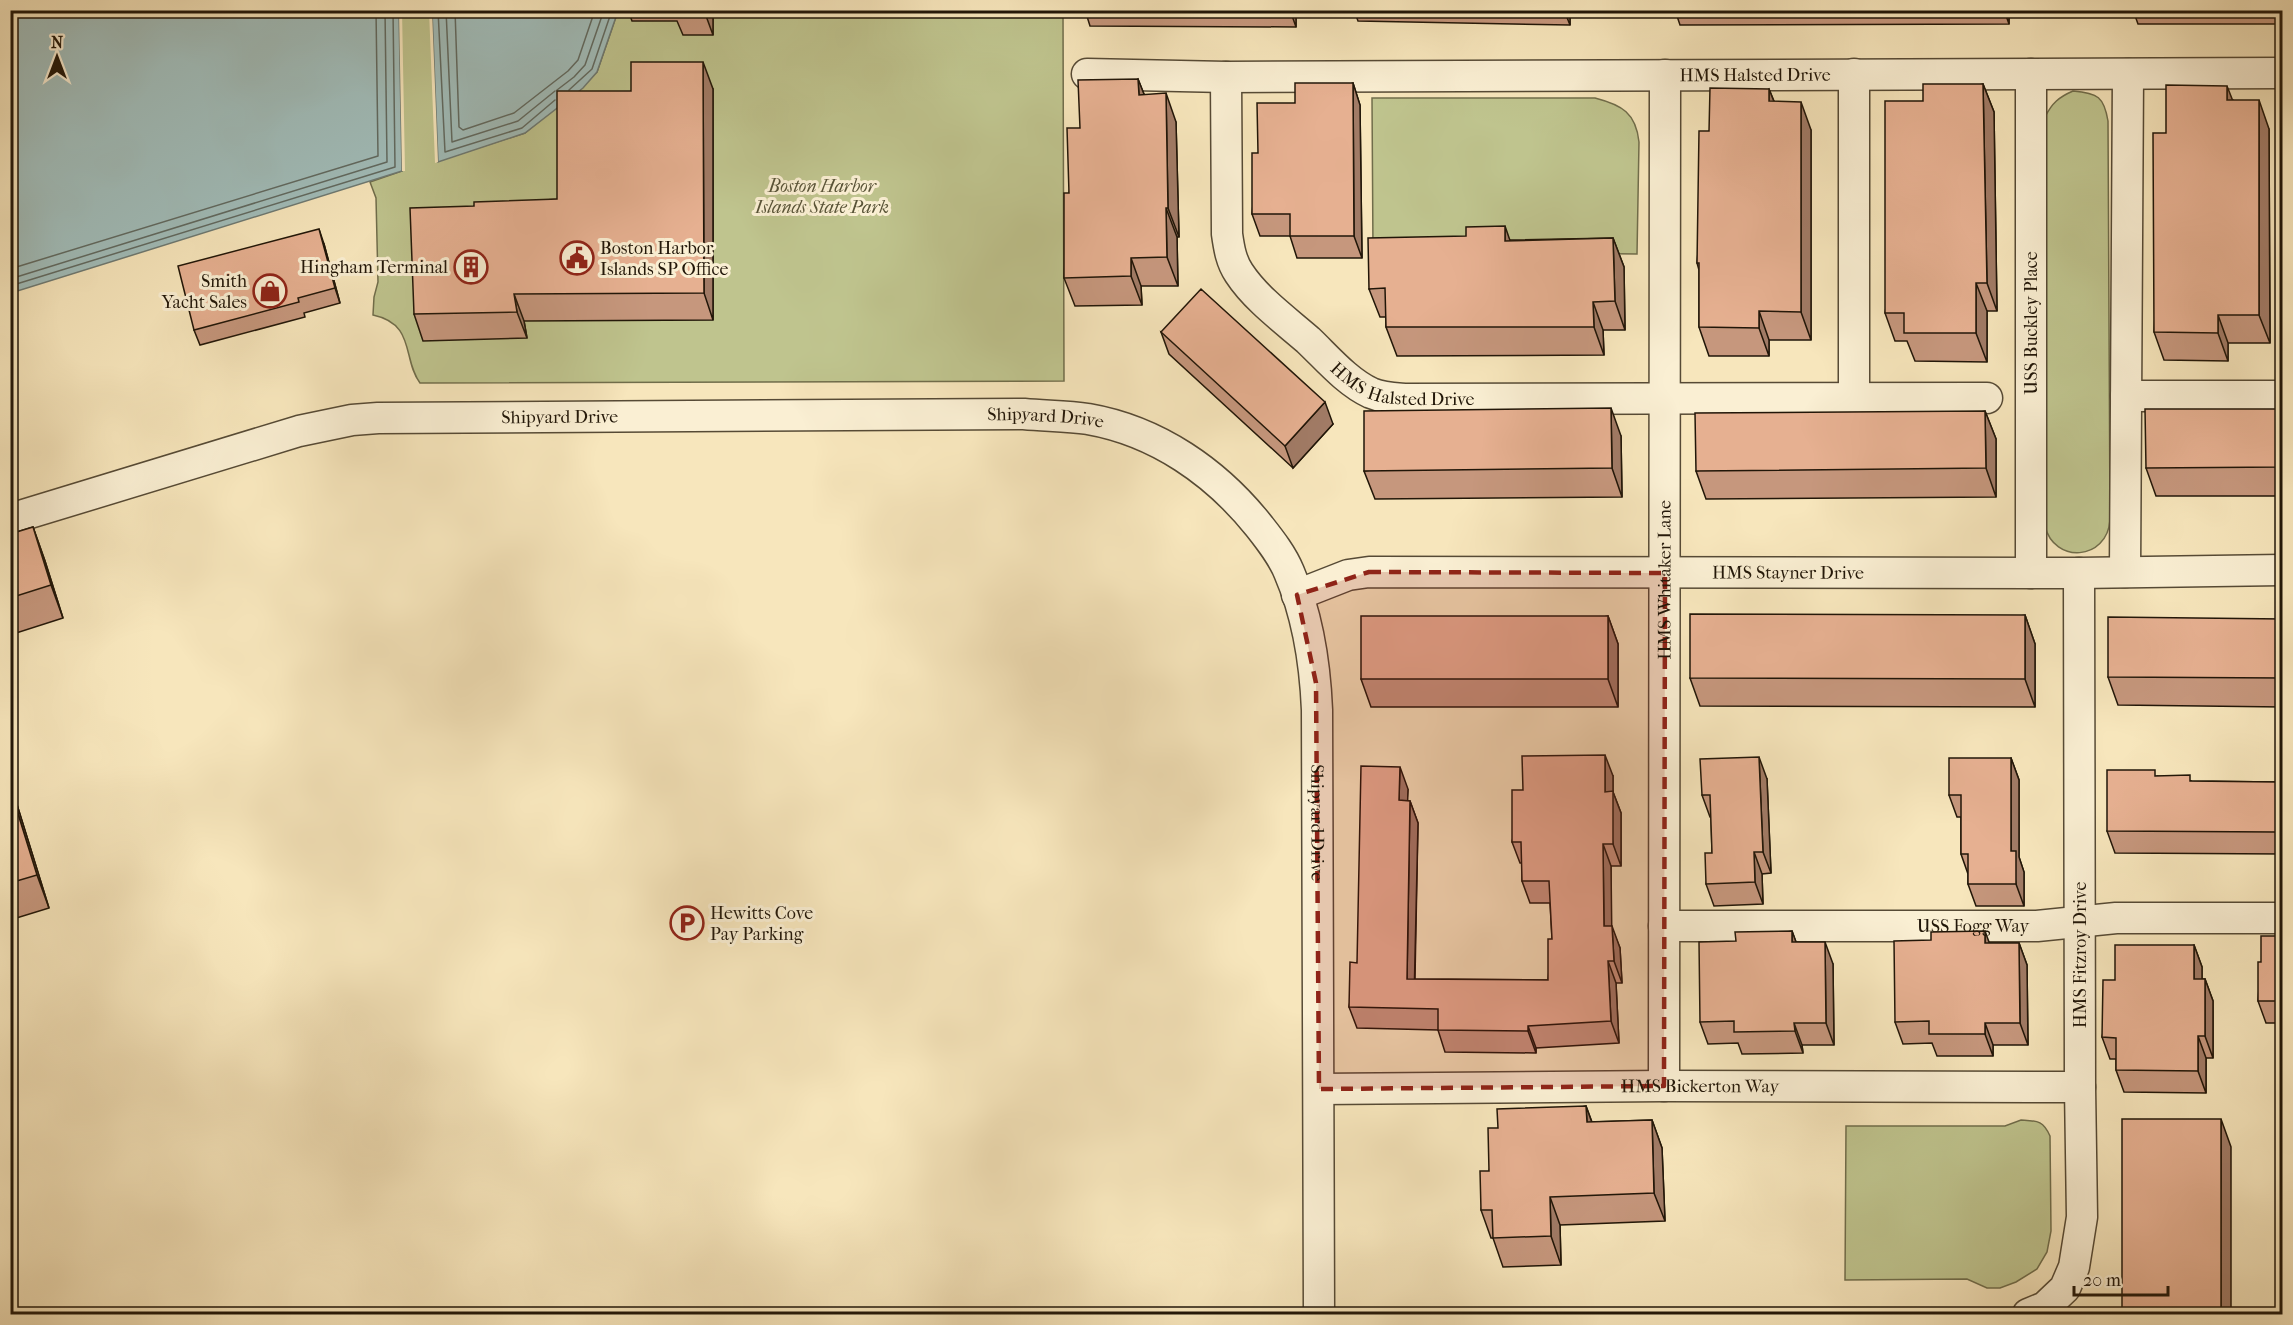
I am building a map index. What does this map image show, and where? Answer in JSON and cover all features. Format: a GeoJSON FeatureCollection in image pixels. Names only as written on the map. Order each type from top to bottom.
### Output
{"type":"FeatureCollection","features":[{"type":"Feature","properties":{"kind":"street","name":"HMS Halsted Drive"},"geometry":{"type":"LineString","coordinates":[[1087,74],[1226,76],[2283,73]]}},
{"type":"Feature","properties":{"kind":"street"},"geometry":{"type":"LineString","coordinates":[[1854,74],[1854,398]]}},
{"type":"Feature","properties":{"kind":"street","name":"USS Buckley Place"},"geometry":{"type":"LineString","coordinates":[[2031,74],[2031,573]]}},
{"type":"Feature","properties":{"kind":"street"},"geometry":{"type":"LineString","coordinates":[[2125,572],[2128,74]]}},
{"type":"Feature","properties":{"kind":"street","name":"HMS Whitaker Lane"},"geometry":{"type":"LineString","coordinates":[[1664,1086],[1665,75]]}},
{"type":"Feature","properties":{"kind":"street","name":"HMS Halsted Drive"},"geometry":{"type":"LineString","coordinates":[[1226,76],[1227,234],[1230,255],[1238,273],[1252,290],[1353,382],[1370,392],[1387,398],[1407,399],[1988,398]]}},
{"type":"Feature","properties":{"kind":"street"},"geometry":{"type":"LineString","coordinates":[[2126,396],[2283,396]]}},
{"type":"Feature","properties":{"kind":"street","name":"Shipyard Drive"},"geometry":{"type":"LineString","coordinates":[[10,519],[299,431],[352,420],[387,417],[1024,414],[1088,419],[1131,431],[1176,451],[1212,477],[1241,503],[1271,541],[1288,570],[1310,638],[1316,683],[1319,1314]]}},
{"type":"Feature","properties":{"kind":"street","name":"HMS Stayner Drive"},"geometry":{"type":"LineString","coordinates":[[1297,595],[1348,575],[1369,572],[2079,573],[2283,570]]}},
{"type":"Feature","properties":{"kind":"street","name":"HMS Fitzroy Drive"},"geometry":{"type":"LineString","coordinates":[[2028,1314],[2045,1307],[2065,1288],[2074,1267],[2080,1242],[2082,1217],[2079,573]]}},
{"type":"Feature","properties":{"kind":"street","name":"USS Fogg Way"},"geometry":{"type":"LineString","coordinates":[[1664,926],[2037,926],[2116,918],[2283,918]]}},
{"type":"Feature","properties":{"kind":"street","name":"HMS Bickerton Way"},"geometry":{"type":"LineString","coordinates":[[1319,1089],[1664,1086],[2080,1088]]}},
{"type":"Feature","properties":{"kind":"highlighted area"},"geometry":{"type":"Polygon","coordinates":[[[1369,572],[1665,573],[1664,1086],[1319,1089],[1316,683],[1297,595],[1369,572]]]}},
{"type":"Feature","properties":{"kind":"green space","name":"Boston Harbor Islands State Park"},"geometry":{"type":"Polygon","coordinates":[[[399,11],[432,11],[438,161],[525,133],[597,72],[618,11],[1063,11],[1064,381],[420,383],[411,364],[402,334],[387,320],[373,315],[378,282],[376,198],[370,182],[402,171],[399,11]]]}},
{"type":"Feature","properties":{"kind":"green space"},"geometry":{"type":"Polygon","coordinates":[[[2073,91],[2094,95],[2102,101],[2108,121],[2110,520],[2107,534],[2100,544],[2080,553],[2069,552],[2059,547],[2050,538],[2045,526],[2045,117],[2056,101],[2073,91]]]}},
{"type":"Feature","properties":{"kind":"green space"},"geometry":{"type":"Polygon","coordinates":[[[1372,98],[1595,98],[1620,107],[1635,124],[1639,142],[1637,254],[1373,251],[1372,98]]]}},
{"type":"Feature","properties":{"kind":"green space"},"geometry":{"type":"Polygon","coordinates":[[[2021,1120],[2039,1122],[2050,1136],[2051,1231],[2047,1252],[2037,1269],[2016,1282],[2000,1288],[1987,1288],[1967,1279],[1845,1280],[1846,1126],[2005,1126],[2021,1120]]]}},
{"type":"Feature","properties":{"kind":"water"},"geometry":{"type":"Polygon","coordinates":[[[618,10],[597,72],[583,88],[525,133],[438,162],[432,11],[618,10]]]}},
{"type":"Feature","properties":{"kind":"water"},"geometry":{"type":"Polygon","coordinates":[[[11,11],[399,11],[402,171],[11,293],[11,11]]]}},
{"type":"Feature","properties":{"kind":"pier"},"geometry":{"type":"Polygon","coordinates":[[[399,10],[402,10],[405,171],[402,171],[399,10]]]}},
{"type":"Feature","properties":{"kind":"pier"},"geometry":{"type":"Polygon","coordinates":[[[429,10],[432,11],[438,162],[435,163],[429,10]]]}},
{"type":"Feature","properties":{"kind":"building"},"geometry":{"type":"Polygon","coordinates":[[[675,10],[705,10],[705,13],[675,13],[675,10]]]}},
{"type":"Feature","properties":{"kind":"building"},"geometry":{"type":"Polygon","coordinates":[[[631,62],[703,62],[704,293],[514,294],[517,312],[414,314],[410,208],[474,206],[474,202],[557,199],[557,91],[631,91],[631,62]]]}},
{"type":"Feature","properties":{"kind":"building"},"geometry":{"type":"Polygon","coordinates":[[[1138,79],[1139,95],[1166,93],[1167,257],[1131,258],[1131,276],[1064,278],[1064,193],[1069,193],[1067,128],[1080,128],[1078,80],[1138,79]]]}},
{"type":"Feature","properties":{"kind":"building"},"geometry":{"type":"Polygon","coordinates":[[[1295,83],[1353,83],[1354,236],[1290,236],[1290,214],[1252,214],[1252,153],[1258,153],[1257,103],[1295,103],[1295,83]]]}},
{"type":"Feature","properties":{"kind":"building"},"geometry":{"type":"Polygon","coordinates":[[[1923,84],[1983,84],[1987,283],[1976,283],[1976,333],[1904,333],[1904,313],[1885,313],[1885,101],[1923,101],[1923,84]]]}},
{"type":"Feature","properties":{"kind":"building"},"geometry":{"type":"Polygon","coordinates":[[[2166,85],[2227,86],[2227,100],[2259,100],[2259,315],[2218,315],[2218,333],[2154,332],[2153,133],[2166,133],[2166,85]]]}},
{"type":"Feature","properties":{"kind":"building"},"geometry":{"type":"Polygon","coordinates":[[[1710,88],[1769,89],[1769,101],[1801,102],[1801,312],[1759,311],[1759,328],[1699,327],[1699,263],[1697,263],[1699,131],[1709,131],[1710,88]]]}},
{"type":"Feature","properties":{"kind":"building"},"geometry":{"type":"Polygon","coordinates":[[[1505,226],[1505,241],[1613,238],[1615,301],[1593,302],[1594,327],[1386,327],[1385,288],[1369,289],[1368,238],[1466,236],[1466,227],[1505,226]]]}},
{"type":"Feature","properties":{"kind":"building"},"geometry":{"type":"Polygon","coordinates":[[[319,229],[335,288],[298,298],[299,302],[194,330],[178,266],[319,229]]]}},
{"type":"Feature","properties":{"kind":"building"},"geometry":{"type":"Polygon","coordinates":[[[1201,289],[1325,402],[1285,446],[1161,332],[1201,289]]]}},
{"type":"Feature","properties":{"kind":"building"},"geometry":{"type":"Polygon","coordinates":[[[1611,408],[1612,468],[1364,471],[1364,411],[1611,408]]]}},
{"type":"Feature","properties":{"kind":"building"},"geometry":{"type":"Polygon","coordinates":[[[2145,409],[2283,409],[2283,467],[2146,468],[2145,409]]]}},
{"type":"Feature","properties":{"kind":"building"},"geometry":{"type":"Polygon","coordinates":[[[1985,411],[1986,468],[1696,471],[1695,413],[1985,411]]]}},
{"type":"Feature","properties":{"kind":"building"},"geometry":{"type":"Polygon","coordinates":[[[33,527],[51,585],[10,598],[10,534],[33,527]]]}},
{"type":"Feature","properties":{"kind":"building"},"geometry":{"type":"Polygon","coordinates":[[[1690,614],[2025,615],[2025,679],[1690,678],[1690,614]]]}},
{"type":"Feature","properties":{"kind":"building"},"geometry":{"type":"Polygon","coordinates":[[[1361,616],[1608,616],[1608,679],[1361,679],[1361,616]]]}},
{"type":"Feature","properties":{"kind":"building"},"geometry":{"type":"Polygon","coordinates":[[[2108,617],[2283,619],[2283,678],[2108,677],[2108,617]]]}},
{"type":"Feature","properties":{"kind":"building"},"geometry":{"type":"Polygon","coordinates":[[[1605,755],[1605,792],[1613,791],[1613,844],[1603,844],[1604,926],[1612,926],[1614,961],[1608,961],[1611,1021],[1528,1026],[1528,1031],[1438,1030],[1438,1009],[1349,1007],[1350,962],[1357,963],[1361,766],[1400,767],[1399,800],[1410,801],[1407,979],[1548,980],[1548,939],[1552,939],[1549,881],[1522,881],[1521,842],[1512,842],[1512,790],[1523,790],[1522,756],[1605,755]]]}},
{"type":"Feature","properties":{"kind":"building"},"geometry":{"type":"Polygon","coordinates":[[[1759,757],[1763,852],[1754,852],[1755,882],[1706,884],[1705,853],[1712,853],[1710,795],[1702,795],[1700,759],[1759,757]]]}},
{"type":"Feature","properties":{"kind":"building"},"geometry":{"type":"Polygon","coordinates":[[[1949,758],[2011,758],[2011,851],[2016,851],[2016,884],[1968,884],[1968,854],[1961,854],[1961,795],[1949,795],[1949,758]]]}},
{"type":"Feature","properties":{"kind":"building"},"geometry":{"type":"Polygon","coordinates":[[[2107,770],[2155,770],[2155,776],[2190,775],[2190,781],[2276,782],[2276,777],[2283,777],[2283,825],[2276,825],[2276,832],[2107,831],[2107,770]]]}},
{"type":"Feature","properties":{"kind":"building"},"geometry":{"type":"Polygon","coordinates":[[[10,788],[37,875],[10,883],[10,788]]]}},
{"type":"Feature","properties":{"kind":"building"},"geometry":{"type":"Polygon","coordinates":[[[1792,931],[1792,942],[1825,942],[1826,1023],[1794,1023],[1795,1031],[1734,1032],[1734,1021],[1700,1022],[1699,942],[1736,941],[1735,932],[1792,931]]]}},
{"type":"Feature","properties":{"kind":"building"},"geometry":{"type":"Polygon","coordinates":[[[1985,931],[1985,943],[2019,943],[2020,1023],[1985,1023],[1985,1034],[1929,1034],[1929,1021],[1895,1022],[1894,941],[1931,940],[1931,932],[1985,931]]]}},
{"type":"Feature","properties":{"kind":"building"},"geometry":{"type":"Polygon","coordinates":[[[2261,936],[2283,936],[2283,1001],[2258,1001],[2261,936]]]}},
{"type":"Feature","properties":{"kind":"building"},"geometry":{"type":"Polygon","coordinates":[[[2115,945],[2194,945],[2194,979],[2205,979],[2205,1036],[2198,1036],[2198,1071],[2116,1070],[2116,1038],[2102,1037],[2103,980],[2115,980],[2115,945]]]}},
{"type":"Feature","properties":{"kind":"building"},"geometry":{"type":"Polygon","coordinates":[[[1586,1106],[1587,1122],[1652,1120],[1654,1193],[1550,1197],[1551,1236],[1493,1238],[1492,1210],[1481,1210],[1480,1171],[1489,1171],[1488,1128],[1498,1128],[1497,1109],[1586,1106]]]}},
{"type":"Feature","properties":{"kind":"building"},"geometry":{"type":"Polygon","coordinates":[[[2122,1119],[2221,1119],[2221,1314],[2122,1314],[2122,1119]]]}},
{"type":"Feature","properties":{"kind":"place","name":"Boston Harbor Islands SP Office"},"geometry":{"type":"Point","coordinates":[577,258]}},
{"type":"Feature","properties":{"kind":"place","name":"Hingham Terminal"},"geometry":{"type":"Point","coordinates":[471,267]}},
{"type":"Feature","properties":{"kind":"place","name":"Smith Yacht Sales"},"geometry":{"type":"Point","coordinates":[270,291]}},
{"type":"Feature","properties":{"kind":"place","name":"Hewitts Cove Pay Parking"},"geometry":{"type":"Point","coordinates":[687,923]}}]}
